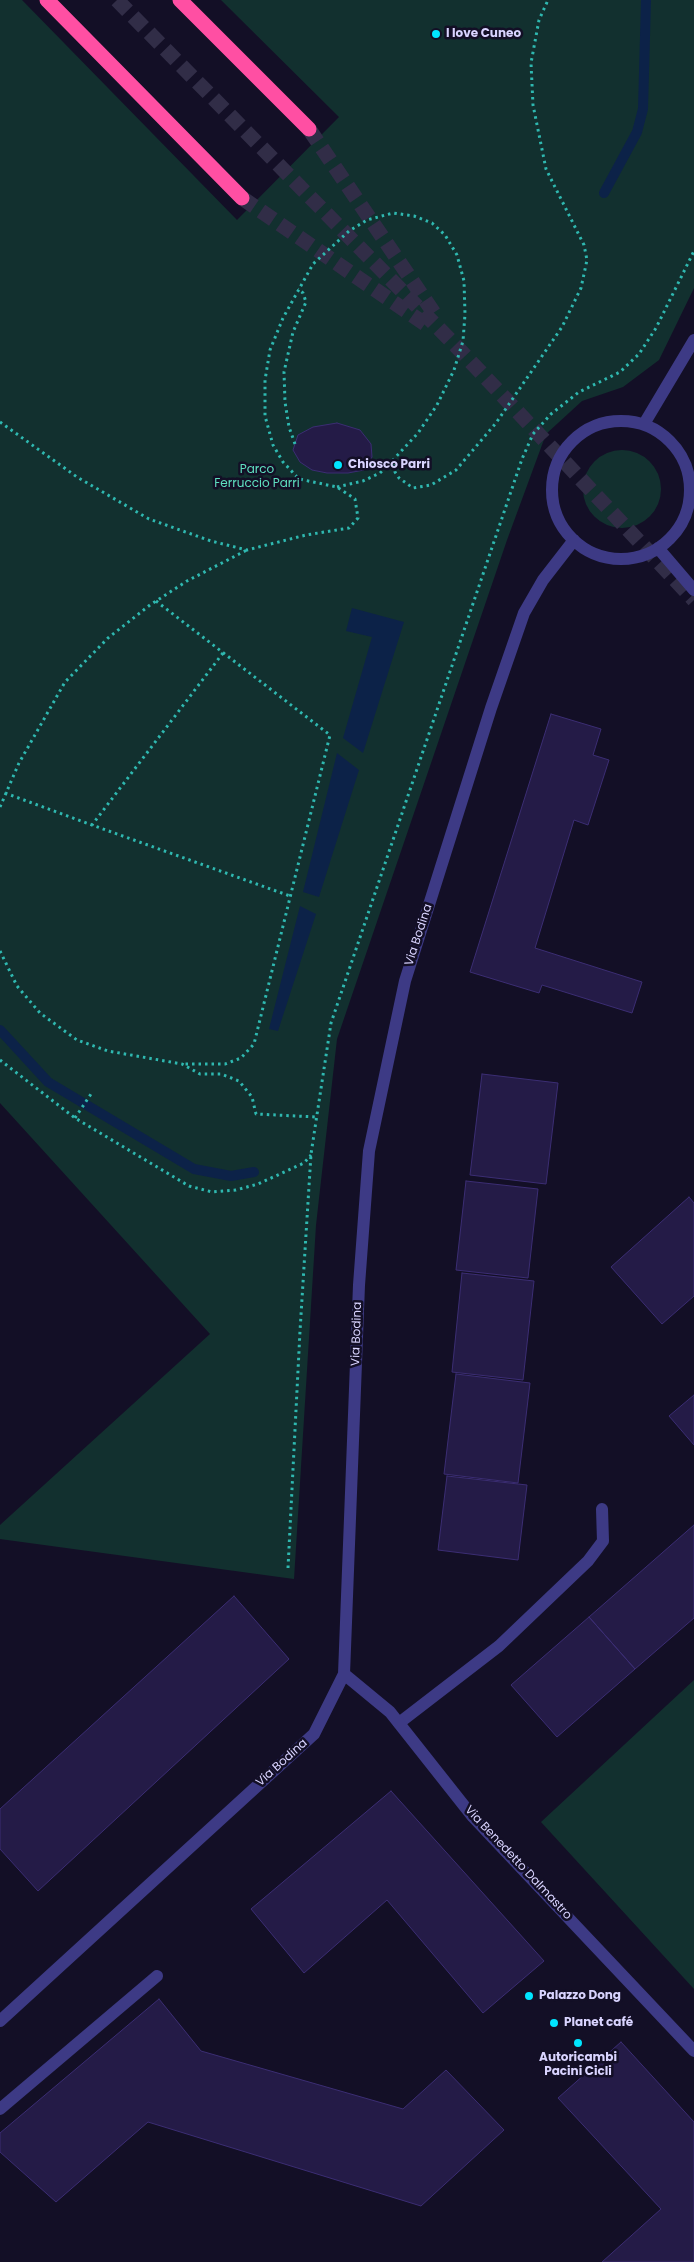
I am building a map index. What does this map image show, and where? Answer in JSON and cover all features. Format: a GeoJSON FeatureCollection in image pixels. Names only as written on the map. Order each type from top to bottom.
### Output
{"type":"FeatureCollection","features":[{"type":"Feature","properties":{"kind":"highway"},"geometry":{"type":"LineString","coordinates":[[47,0],[242,198]]}},
{"type":"Feature","properties":{"kind":"highway"},"geometry":{"type":"LineString","coordinates":[[180,0],[309,129]]}},
{"type":"Feature","properties":{"kind":"street"},"geometry":{"type":"LineString","coordinates":[[644,424],[694,340]]}},
{"type":"Feature","properties":{"kind":"street"},"geometry":{"type":"LineString","coordinates":[[623,421],[644,424],[663,435],[678,450],[691,470],[691,492],[686,514],[675,533],[658,548],[636,557],[613,558],[591,552],[574,540],[561,524],[554,504],[552,483],[557,463],[568,446],[584,432],[596,426],[623,421]]}},
{"type":"Feature","properties":{"kind":"street","name":"Via Bodina"},"geometry":{"type":"LineString","coordinates":[[0,2021],[314,1734],[344,1674],[359,1285],[371,1142],[405,981],[492,708],[524,614],[543,580],[574,540]]}},
{"type":"Feature","properties":{"kind":"street"},"geometry":{"type":"LineString","coordinates":[[658,548],[694,590]]}},
{"type":"Feature","properties":{"kind":"street"},"geometry":{"type":"LineString","coordinates":[[399,1723],[499,1646],[588,1561],[603,1541],[602,1510]]}},
{"type":"Feature","properties":{"kind":"street","name":"Via Benedetto Dalmastro"},"geometry":{"type":"LineString","coordinates":[[344,1674],[390,1712],[473,1817],[694,2051]]}},
{"type":"Feature","properties":{"kind":"street"},"geometry":{"type":"LineString","coordinates":[[0,2109],[157,1976]]}},
{"type":"Feature","properties":{"kind":"path"},"geometry":{"type":"LineString","coordinates":[[393,460],[395,472],[413,488],[431,485],[456,470],[496,423],[562,327],[581,288],[587,260],[584,245],[546,169],[533,105],[531,63],[539,20],[548,0]]}},
{"type":"Feature","properties":{"kind":"path"},"geometry":{"type":"LineString","coordinates":[[0,807],[5,793],[42,720],[65,682],[108,638],[156,601],[187,581],[247,550],[306,535],[350,528],[358,518],[355,499],[337,487],[299,479],[283,462],[273,445],[265,416],[265,380],[270,350],[283,318],[313,264],[349,231],[367,220],[393,213],[414,216],[432,223],[446,235],[453,248],[464,280],[465,314],[463,341],[454,370],[437,405],[418,433],[380,473],[362,481],[337,487]]}},
{"type":"Feature","properties":{"kind":"path"},"geometry":{"type":"LineString","coordinates":[[288,1568],[311,1154],[332,1023],[522,458],[533,434],[551,414],[579,392],[620,372],[639,354],[656,328],[694,251]]}},
{"type":"Feature","properties":{"kind":"path"},"geometry":{"type":"LineString","coordinates":[[295,444],[289,427],[285,402],[284,372],[293,332],[306,302],[303,293],[298,289]]}},
{"type":"Feature","properties":{"kind":"path"},"geometry":{"type":"LineString","coordinates":[[0,422],[77,477],[149,519],[211,541],[247,550]]}},
{"type":"Feature","properties":{"kind":"path"},"geometry":{"type":"LineString","coordinates":[[0,951],[17,986],[40,1013],[77,1040],[108,1051],[182,1064],[225,1064],[241,1058],[254,1044],[330,735],[156,601]]}},
{"type":"Feature","properties":{"kind":"path"},"geometry":{"type":"LineString","coordinates":[[92,824],[223,653]]}},
{"type":"Feature","properties":{"kind":"path"},"geometry":{"type":"LineString","coordinates":[[5,793],[290,896]]}},
{"type":"Feature","properties":{"kind":"path"},"geometry":{"type":"LineString","coordinates":[[0,1060],[76,1118],[188,1186],[212,1192],[236,1190],[258,1184],[304,1162],[311,1154]]}},
{"type":"Feature","properties":{"kind":"path"},"geometry":{"type":"LineString","coordinates":[[182,1064],[200,1074],[221,1074],[239,1082],[252,1097],[256,1114],[316,1116]]}},
{"type":"Feature","properties":{"kind":"path"},"geometry":{"type":"LineString","coordinates":[[76,1118],[91,1094]]}},
{"type":"Feature","properties":{"kind":"green space","name":"Parco Ferruccio Parri"},"geometry":{"type":"Polygon","coordinates":[[[0,0],[22,0],[237,220],[339,117],[221,0],[694,0],[694,288],[659,360],[623,387],[582,401],[546,434],[507,540],[337,1039],[316,1225],[294,1579],[0,1539],[0,1525],[210,1334],[0,1103],[0,0]]]}},
{"type":"Feature","properties":{"kind":"green space"},"geometry":{"type":"Polygon","coordinates":[[[622,450],[637,453],[654,467],[658,474],[661,489],[658,504],[644,521],[637,525],[622,528],[607,525],[590,511],[586,504],[583,489],[586,474],[600,457],[607,453],[622,450]]]}},
{"type":"Feature","properties":{"kind":"green space"},"geometry":{"type":"Polygon","coordinates":[[[694,1680],[694,1989],[541,1822],[694,1680]]]}},
{"type":"Feature","properties":{"kind":"water"},"geometry":{"type":"Polygon","coordinates":[[[352,608],[404,622],[363,753],[343,738],[372,637],[346,631],[352,608]]]}},
{"type":"Feature","properties":{"kind":"water"},"geometry":{"type":"Polygon","coordinates":[[[337,753],[359,770],[319,897],[303,892],[337,753]]]}},
{"type":"Feature","properties":{"kind":"water"},"geometry":{"type":"Polygon","coordinates":[[[300,906],[316,914],[278,1031],[269,1029],[300,906]]]}},
{"type":"Feature","properties":{"kind":"building"},"geometry":{"type":"Polygon","coordinates":[[[337,423],[360,430],[371,444],[372,457],[364,470],[348,473],[327,473],[312,470],[300,462],[293,450],[298,435],[313,427],[337,423]]]}},
{"type":"Feature","properties":{"kind":"building"},"geometry":{"type":"Polygon","coordinates":[[[551,714],[601,729],[593,755],[609,760],[588,825],[574,820],[535,948],[642,982],[632,1013],[542,985],[539,993],[470,972],[551,714]]]}},
{"type":"Feature","properties":{"kind":"building"},"geometry":{"type":"Polygon","coordinates":[[[482,1074],[558,1083],[546,1184],[470,1175],[482,1074]]]}},
{"type":"Feature","properties":{"kind":"building"},"geometry":{"type":"Polygon","coordinates":[[[466,1181],[538,1189],[528,1278],[456,1270],[466,1181]]]}},
{"type":"Feature","properties":{"kind":"building"},"geometry":{"type":"Polygon","coordinates":[[[689,1197],[694,1203],[694,1296],[662,1324],[611,1267],[689,1197]]]}},
{"type":"Feature","properties":{"kind":"building"},"geometry":{"type":"Polygon","coordinates":[[[462,1273],[534,1281],[523,1380],[452,1372],[462,1273]]]}},
{"type":"Feature","properties":{"kind":"building"},"geometry":{"type":"Polygon","coordinates":[[[456,1374],[530,1383],[518,1483],[444,1474],[456,1374]]]}},
{"type":"Feature","properties":{"kind":"building"},"geometry":{"type":"Polygon","coordinates":[[[694,1395],[694,1445],[669,1416],[694,1395]]]}},
{"type":"Feature","properties":{"kind":"building"},"geometry":{"type":"Polygon","coordinates":[[[447,1476],[527,1485],[518,1560],[438,1550],[447,1476]]]}},
{"type":"Feature","properties":{"kind":"building"},"geometry":{"type":"Polygon","coordinates":[[[694,1525],[694,1618],[635,1669],[589,1617],[694,1525]]]}},
{"type":"Feature","properties":{"kind":"building"},"geometry":{"type":"Polygon","coordinates":[[[234,1596],[289,1659],[38,1891],[0,1849],[0,1809],[234,1596]]]}},
{"type":"Feature","properties":{"kind":"building"},"geometry":{"type":"Polygon","coordinates":[[[589,1617],[635,1669],[557,1737],[511,1685],[589,1617]]]}},
{"type":"Feature","properties":{"kind":"building"},"geometry":{"type":"Polygon","coordinates":[[[391,1791],[544,1961],[483,2013],[387,1900],[304,1973],[251,1909],[391,1791]]]}},
{"type":"Feature","properties":{"kind":"building"},"geometry":{"type":"Polygon","coordinates":[[[159,1999],[201,2051],[403,2109],[446,2070],[504,2130],[421,2206],[148,2122],[56,2202],[0,2152],[0,2133],[159,1999]]]}},
{"type":"Feature","properties":{"kind":"building"},"geometry":{"type":"Polygon","coordinates":[[[621,2042],[694,2122],[694,2262],[602,2262],[661,2209],[558,2098],[621,2042]]]}},
{"type":"Feature","properties":{"kind":"waterway"},"geometry":{"type":"LineString","coordinates":[[604,193],[637,132],[643,109],[646,0]]}},
{"type":"Feature","properties":{"kind":"waterway"},"geometry":{"type":"LineString","coordinates":[[0,1030],[48,1082],[194,1169],[231,1176],[254,1172]]}},
{"type":"Feature","properties":{"kind":"tunnel"},"geometry":{"type":"LineString","coordinates":[[117,0],[456,346],[694,600]]}},
{"type":"Feature","properties":{"kind":"tunnel"},"geometry":{"type":"LineString","coordinates":[[309,129],[434,313]]}},
{"type":"Feature","properties":{"kind":"tunnel"},"geometry":{"type":"LineString","coordinates":[[242,198],[428,326]]}},
{"type":"Feature","properties":{"kind":"place","name":"I love Cuneo"},"geometry":{"type":"Point","coordinates":[436,34]}},
{"type":"Feature","properties":{"kind":"place","name":"Chiosco Parri"},"geometry":{"type":"Point","coordinates":[338,465]}},
{"type":"Feature","properties":{"kind":"place","name":"Palazzo Dong"},"geometry":{"type":"Point","coordinates":[529,1996]}},
{"type":"Feature","properties":{"kind":"place","name":"Planet café"},"geometry":{"type":"Point","coordinates":[554,2023]}},
{"type":"Feature","properties":{"kind":"place","name":"Autoricambi Pacini Cicli"},"geometry":{"type":"Point","coordinates":[578,2043]}}]}
